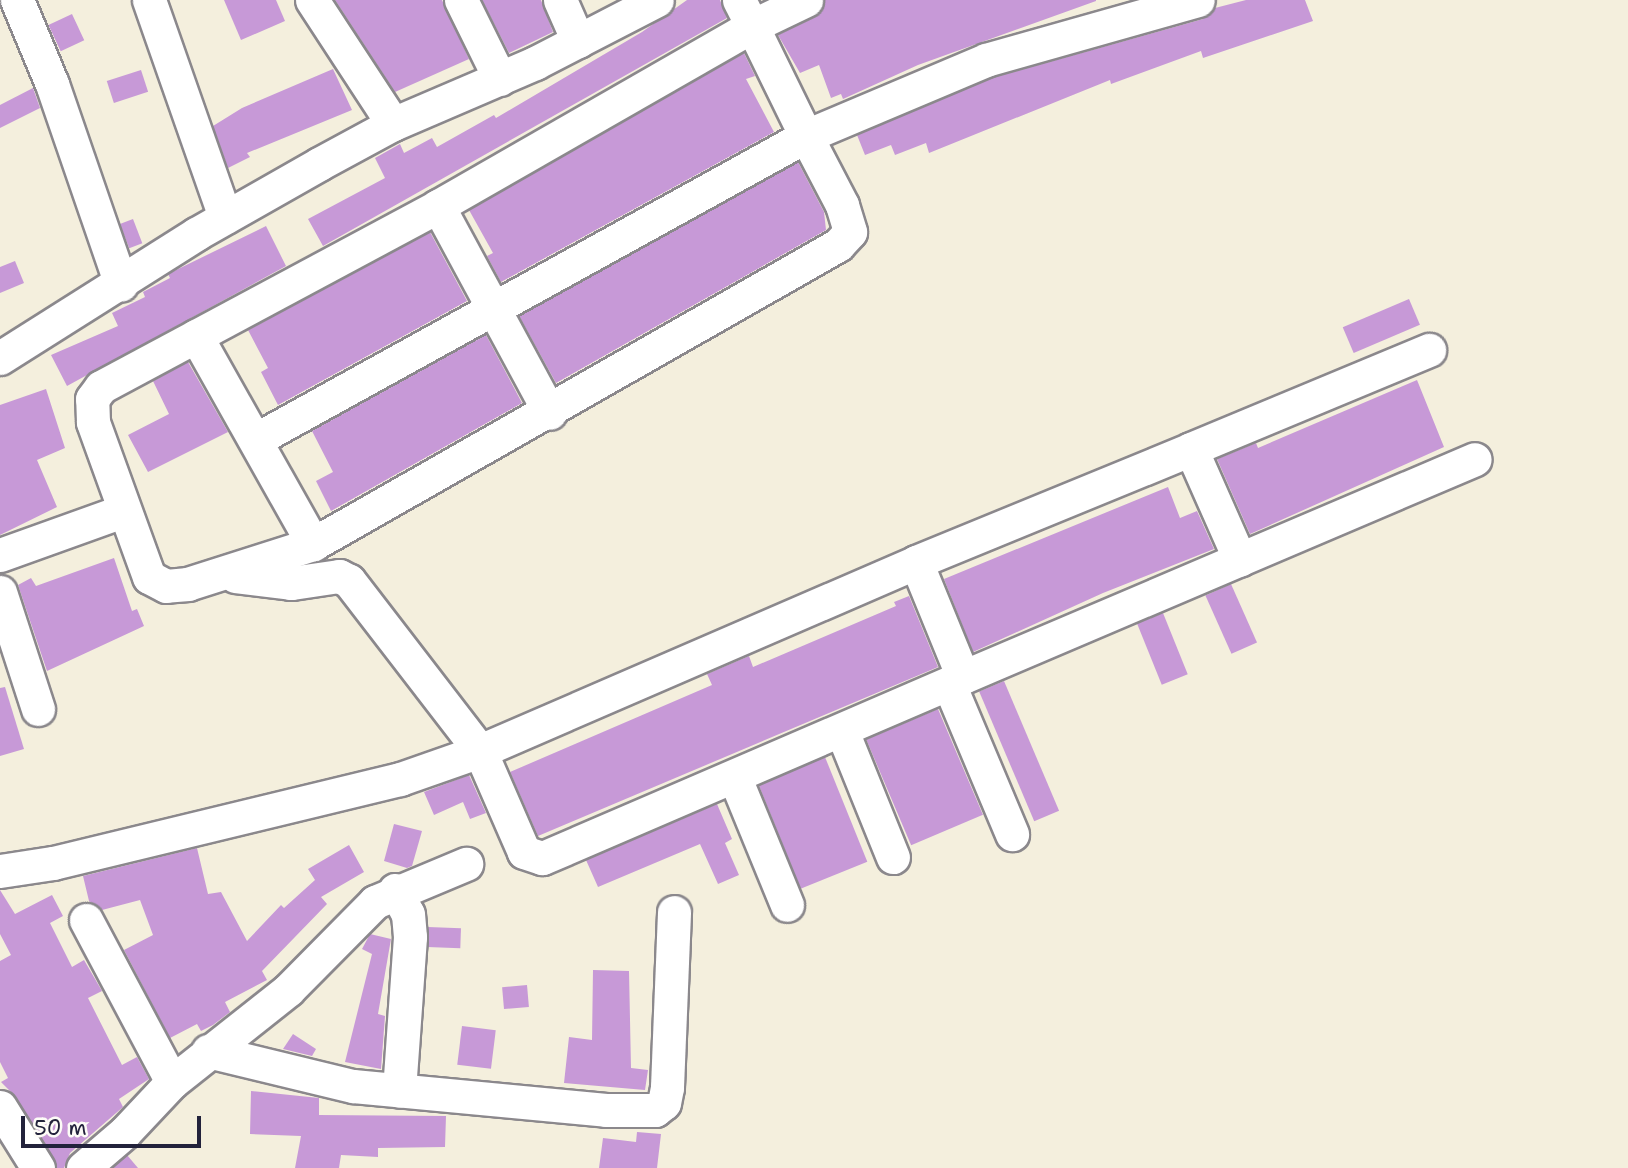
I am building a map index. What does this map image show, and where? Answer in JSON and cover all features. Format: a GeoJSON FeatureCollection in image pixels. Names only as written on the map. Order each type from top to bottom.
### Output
{"type":"FeatureCollection","features":[{"type":"Feature","properties":{"kind":"street"},"geometry":{"type":"LineString","coordinates":[[17,0],[52,84],[121,284]]}},
{"type":"Feature","properties":{"kind":"street"},"geometry":{"type":"LineString","coordinates":[[149,0],[225,218]]}},
{"type":"Feature","properties":{"kind":"street"},"geometry":{"type":"LineString","coordinates":[[312,0],[393,124]]}},
{"type":"Feature","properties":{"kind":"street"},"geometry":{"type":"LineString","coordinates":[[461,0],[500,79]]}},
{"type":"Feature","properties":{"kind":"street"},"geometry":{"type":"LineString","coordinates":[[560,0],[578,41]]}},
{"type":"Feature","properties":{"kind":"street"},"geometry":{"type":"LineString","coordinates":[[2,350],[121,284],[225,218],[393,124],[500,79],[657,0]]}},
{"type":"Feature","properties":{"kind":"street"},"geometry":{"type":"LineString","coordinates":[[746,13],[847,216],[850,232],[838,245],[550,413],[313,544],[226,575],[172,587],[156,583],[149,577],[93,422],[92,399],[101,387],[438,206],[746,13],[806,0]]}},
{"type":"Feature","properties":{"kind":"street"},"geometry":{"type":"LineString","coordinates":[[255,440],[494,304],[806,136],[986,60],[1198,0]]}},
{"type":"Feature","properties":{"kind":"street"},"geometry":{"type":"LineString","coordinates":[[438,206],[494,304],[550,413]]}},
{"type":"Feature","properties":{"kind":"street"},"geometry":{"type":"LineString","coordinates":[[196,335],[313,544]]}},
{"type":"Feature","properties":{"kind":"street"},"geometry":{"type":"LineString","coordinates":[[0,871],[53,863],[400,779],[480,751],[916,562],[1429,350]]}},
{"type":"Feature","properties":{"kind":"street"},"geometry":{"type":"LineString","coordinates":[[1191,449],[1240,560]]}},
{"type":"Feature","properties":{"kind":"street"},"geometry":{"type":"LineString","coordinates":[[226,575],[291,583],[339,576],[349,581],[480,751],[524,852],[542,858],[736,778],[1475,459]]}},
{"type":"Feature","properties":{"kind":"street"},"geometry":{"type":"LineString","coordinates":[[0,555],[123,511]]}},
{"type":"Feature","properties":{"kind":"street"},"geometry":{"type":"LineString","coordinates":[[916,562],[1012,834]]}},
{"type":"Feature","properties":{"kind":"street"},"geometry":{"type":"LineString","coordinates":[[0,592],[38,709]]}},
{"type":"Feature","properties":{"kind":"street"},"geometry":{"type":"LineString","coordinates":[[842,731],[894,856]]}},
{"type":"Feature","properties":{"kind":"street"},"geometry":{"type":"LineString","coordinates":[[736,778],[788,905]]}},
{"type":"Feature","properties":{"kind":"street"},"geometry":{"type":"LineString","coordinates":[[83,1168],[125,1132],[172,1082],[288,990],[356,918],[396,890],[466,864]]}},
{"type":"Feature","properties":{"kind":"street"},"geometry":{"type":"LineString","coordinates":[[396,890],[408,915],[410,937],[400,1091]]}},
{"type":"Feature","properties":{"kind":"street"},"geometry":{"type":"LineString","coordinates":[[208,1051],[353,1086],[633,1112],[655,1110],[664,1103],[667,1087],[674,912]]}},
{"type":"Feature","properties":{"kind":"street"},"geometry":{"type":"LineString","coordinates":[[86,920],[172,1082]]}},
{"type":"Feature","properties":{"kind":"street"},"geometry":{"type":"LineString","coordinates":[[0,1107],[38,1168]]}},
{"type":"Feature","properties":{"kind":"building"},"geometry":{"type":"Polygon","coordinates":[[[224,0],[276,0],[285,21],[241,40],[224,0]]]}},
{"type":"Feature","properties":{"kind":"building"},"geometry":{"type":"Polygon","coordinates":[[[335,0],[442,0],[469,59],[395,92],[335,0]]]}},
{"type":"Feature","properties":{"kind":"building"},"geometry":{"type":"Polygon","coordinates":[[[482,0],[541,0],[553,32],[509,53],[482,0]]]}},
{"type":"Feature","properties":{"kind":"building"},"geometry":{"type":"Polygon","coordinates":[[[687,0],[720,0],[727,18],[323,246],[308,219],[385,178],[375,158],[400,144],[404,153],[432,138],[437,147],[494,115],[496,118],[642,32],[687,0]]]}},
{"type":"Feature","properties":{"kind":"building"},"geometry":{"type":"Polygon","coordinates":[[[825,0],[1096,1],[918,65],[843,99],[841,94],[831,98],[819,65],[800,73],[778,35],[815,17],[825,0]]]}},
{"type":"Feature","properties":{"kind":"building"},"geometry":{"type":"Polygon","coordinates":[[[1246,0],[1305,0],[1313,21],[1203,58],[1201,51],[1111,84],[1110,80],[929,153],[926,143],[895,155],[891,145],[865,155],[857,135],[992,78],[1203,19],[1215,8],[1246,0]]]}},
{"type":"Feature","properties":{"kind":"building"},"geometry":{"type":"Polygon","coordinates":[[[72,14],[84,40],[61,51],[48,25],[72,14]]]}},
{"type":"Feature","properties":{"kind":"building"},"geometry":{"type":"Polygon","coordinates":[[[744,53],[755,76],[746,79],[774,132],[501,282],[487,256],[493,253],[469,210],[744,53]]]}},
{"type":"Feature","properties":{"kind":"building"},"geometry":{"type":"Polygon","coordinates":[[[333,69],[352,110],[247,153],[250,157],[228,168],[213,126],[242,108],[333,69]]]}},
{"type":"Feature","properties":{"kind":"building"},"geometry":{"type":"Polygon","coordinates":[[[141,70],[148,92],[114,103],[107,81],[141,70]]]}},
{"type":"Feature","properties":{"kind":"building"},"geometry":{"type":"Polygon","coordinates":[[[33,88],[40,108],[0,128],[0,105],[33,88]]]}},
{"type":"Feature","properties":{"kind":"building"},"geometry":{"type":"Polygon","coordinates":[[[798,162],[824,212],[826,230],[556,383],[519,316],[798,162]]]}},
{"type":"Feature","properties":{"kind":"building"},"geometry":{"type":"Polygon","coordinates":[[[133,219],[142,243],[129,248],[120,224],[133,219]]]}},
{"type":"Feature","properties":{"kind":"building"},"geometry":{"type":"Polygon","coordinates":[[[266,226],[286,266],[67,386],[51,355],[118,326],[112,313],[145,297],[143,292],[170,278],[168,274],[266,226]]]}},
{"type":"Feature","properties":{"kind":"building"},"geometry":{"type":"Polygon","coordinates":[[[430,232],[467,301],[278,405],[261,372],[268,368],[248,330],[430,232]]]}},
{"type":"Feature","properties":{"kind":"building"},"geometry":{"type":"Polygon","coordinates":[[[15,261],[24,283],[0,293],[0,267],[15,261]]]}},
{"type":"Feature","properties":{"kind":"building"},"geometry":{"type":"Polygon","coordinates":[[[1409,299],[1420,325],[1354,353],[1343,327],[1409,299]]]}},
{"type":"Feature","properties":{"kind":"building"},"geometry":{"type":"Polygon","coordinates":[[[486,335],[522,403],[331,511],[316,481],[333,472],[312,431],[486,335]]]}},
{"type":"Feature","properties":{"kind":"building"},"geometry":{"type":"Polygon","coordinates":[[[188,362],[228,432],[148,472],[128,435],[169,414],[153,381],[188,362]]]}},
{"type":"Feature","properties":{"kind":"building"},"geometry":{"type":"Polygon","coordinates":[[[1417,380],[1444,447],[1250,534],[1217,459],[1256,443],[1258,448],[1417,380]]]}},
{"type":"Feature","properties":{"kind":"building"},"geometry":{"type":"Polygon","coordinates":[[[46,389],[65,448],[37,460],[57,507],[0,535],[0,405],[46,389]]]}},
{"type":"Feature","properties":{"kind":"building"},"geometry":{"type":"Polygon","coordinates":[[[1168,487],[1180,518],[1197,511],[1214,549],[1103,593],[973,652],[944,579],[1168,487]]]}},
{"type":"Feature","properties":{"kind":"building"},"geometry":{"type":"Polygon","coordinates":[[[114,558],[132,611],[137,609],[144,626],[47,671],[18,585],[31,578],[36,586],[114,558]]]}},
{"type":"Feature","properties":{"kind":"building"},"geometry":{"type":"Polygon","coordinates":[[[1231,584],[1257,642],[1231,654],[1205,595],[1231,584]]]}},
{"type":"Feature","properties":{"kind":"building"},"geometry":{"type":"Polygon","coordinates":[[[909,596],[938,667],[538,836],[510,772],[712,685],[707,674],[749,656],[753,667],[896,606],[894,602],[909,596]]]}},
{"type":"Feature","properties":{"kind":"building"},"geometry":{"type":"Polygon","coordinates":[[[1163,613],[1188,674],[1162,685],[1137,623],[1163,613]]]}},
{"type":"Feature","properties":{"kind":"building"},"geometry":{"type":"Polygon","coordinates":[[[1004,681],[1059,811],[1034,821],[979,692],[1004,681]]]}},
{"type":"Feature","properties":{"kind":"building"},"geometry":{"type":"Polygon","coordinates":[[[5,687],[24,749],[0,756],[0,688],[5,687]]]}},
{"type":"Feature","properties":{"kind":"building"},"geometry":{"type":"Polygon","coordinates":[[[938,709],[983,815],[911,845],[866,739],[938,709]]]}},
{"type":"Feature","properties":{"kind":"building"},"geometry":{"type":"Polygon","coordinates":[[[825,757],[867,862],[801,889],[758,784],[825,757]]]}},
{"type":"Feature","properties":{"kind":"building"},"geometry":{"type":"Polygon","coordinates":[[[469,775],[486,813],[470,819],[463,802],[434,815],[424,792],[469,775]]]}},
{"type":"Feature","properties":{"kind":"building"},"geometry":{"type":"Polygon","coordinates":[[[717,804],[732,839],[725,843],[739,875],[718,884],[700,844],[598,887],[586,860],[717,804]]]}},
{"type":"Feature","properties":{"kind":"building"},"geometry":{"type":"Polygon","coordinates":[[[394,824],[422,831],[412,866],[407,868],[384,861],[394,824]]]}},
{"type":"Feature","properties":{"kind":"building"},"geometry":{"type":"Polygon","coordinates":[[[349,845],[364,872],[321,897],[327,904],[262,971],[267,980],[225,1002],[230,1012],[213,1025],[201,1031],[197,1024],[170,1038],[124,950],[153,935],[140,900],[102,910],[89,901],[83,876],[197,848],[208,894],[221,892],[247,941],[281,905],[284,908],[315,880],[308,869],[349,845]]]}},
{"type":"Feature","properties":{"kind":"building"},"geometry":{"type":"Polygon","coordinates":[[[0,890],[15,914],[52,895],[63,916],[50,923],[72,967],[84,960],[102,991],[88,998],[122,1065],[137,1057],[149,1079],[119,1099],[123,1107],[70,1153],[64,1168],[57,1168],[16,1097],[1,1082],[8,1078],[0,1062],[0,961],[11,955],[0,934],[0,890]]]}},
{"type":"Feature","properties":{"kind":"building"},"geometry":{"type":"Polygon","coordinates":[[[428,927],[461,928],[460,948],[427,947],[428,927]]]}},
{"type":"Feature","properties":{"kind":"building"},"geometry":{"type":"Polygon","coordinates":[[[370,934],[391,939],[378,1014],[385,1016],[381,1069],[345,1062],[372,954],[362,949],[370,934]]]}},
{"type":"Feature","properties":{"kind":"building"},"geometry":{"type":"Polygon","coordinates":[[[593,970],[629,971],[631,1068],[648,1070],[645,1090],[564,1083],[569,1037],[592,1040],[593,970]]]}},
{"type":"Feature","properties":{"kind":"building"},"geometry":{"type":"Polygon","coordinates":[[[527,985],[529,1007],[504,1009],[502,987],[527,985]]]}},
{"type":"Feature","properties":{"kind":"building"},"geometry":{"type":"Polygon","coordinates":[[[462,1026],[496,1030],[491,1069],[457,1065],[462,1026]]]}},
{"type":"Feature","properties":{"kind":"building"},"geometry":{"type":"Polygon","coordinates":[[[293,1034],[316,1049],[312,1056],[283,1049],[293,1034]]]}},
{"type":"Feature","properties":{"kind":"building"},"geometry":{"type":"Polygon","coordinates":[[[251,1091],[319,1098],[319,1115],[446,1116],[445,1147],[378,1148],[378,1157],[341,1155],[339,1168],[295,1168],[301,1136],[250,1134],[251,1091]]]}},
{"type":"Feature","properties":{"kind":"building"},"geometry":{"type":"Polygon","coordinates":[[[637,1132],[661,1134],[657,1168],[599,1168],[603,1138],[636,1142],[637,1132]]]}},
{"type":"Feature","properties":{"kind":"building"},"geometry":{"type":"Polygon","coordinates":[[[127,1155],[138,1168],[113,1168],[127,1155]]]}}]}
